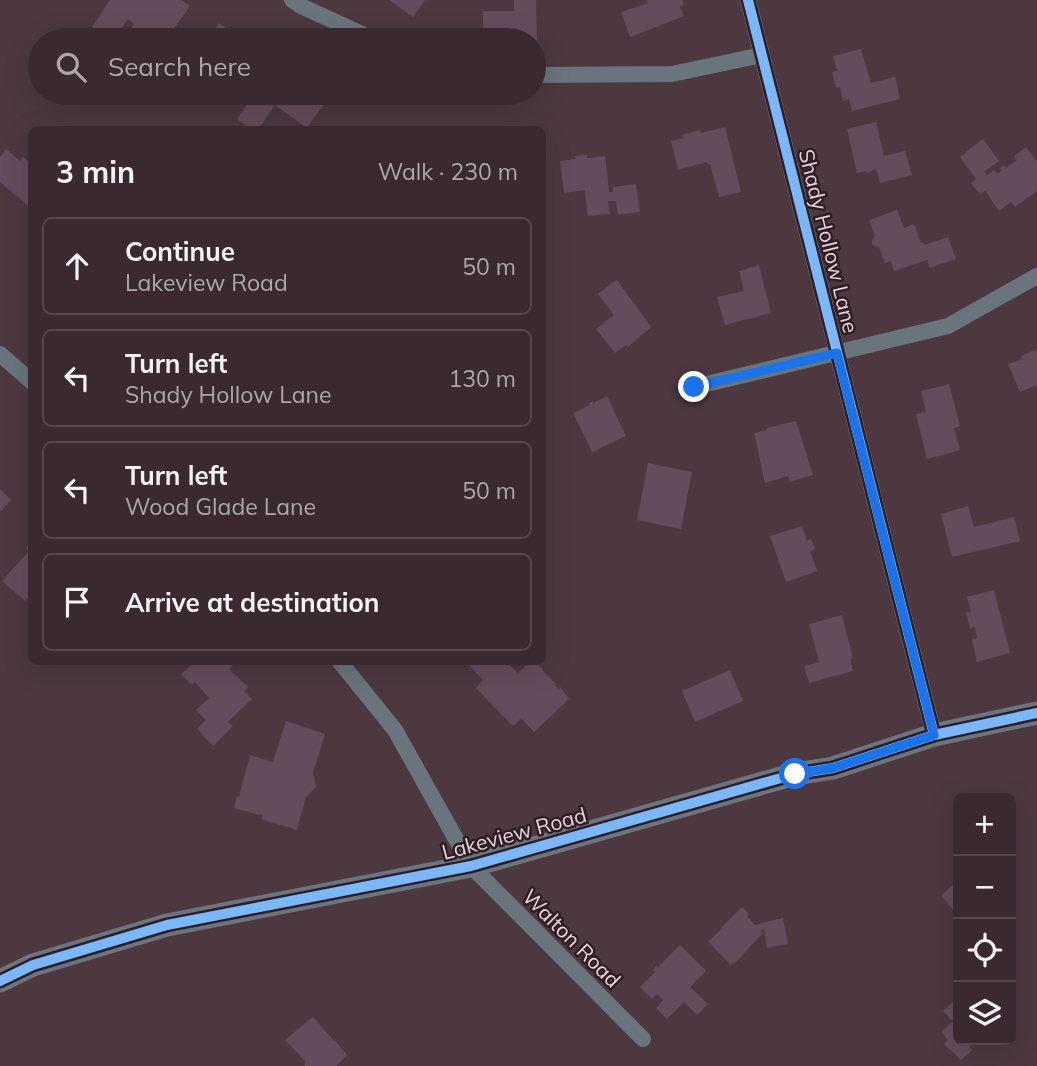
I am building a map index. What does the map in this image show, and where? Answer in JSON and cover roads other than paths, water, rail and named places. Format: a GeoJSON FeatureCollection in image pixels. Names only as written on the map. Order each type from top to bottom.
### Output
{"type":"FeatureCollection","features":[{"type":"Feature","properties":{"kind":"street"},"geometry":{"type":"LineString","coordinates":[[292,0],[349,28]]}},
{"type":"Feature","properties":{"kind":"street","name":"Shady Hollow Lane"},"geometry":{"type":"LineString","coordinates":[[748,0],[934,735]]}},
{"type":"Feature","properties":{"kind":"street"},"geometry":{"type":"LineString","coordinates":[[546,75],[672,74],[762,54]]}},
{"type":"Feature","properties":{"kind":"street"},"geometry":{"type":"LineString","coordinates":[[694,387],[948,326],[1037,276]]}},
{"type":"Feature","properties":{"kind":"street"},"geometry":{"type":"LineString","coordinates":[[0,354],[28,378]]}},
{"type":"Feature","properties":{"kind":"street","name":"Walton Road"},"geometry":{"type":"LineString","coordinates":[[342,665],[395,730],[471,866],[643,1039]]}},
{"type":"Feature","properties":{"kind":"street","name":"Lakeview Road"},"geometry":{"type":"LineString","coordinates":[[0,981],[33,965],[167,925],[471,866],[795,774],[833,768],[934,735],[1037,713]]}}]}
